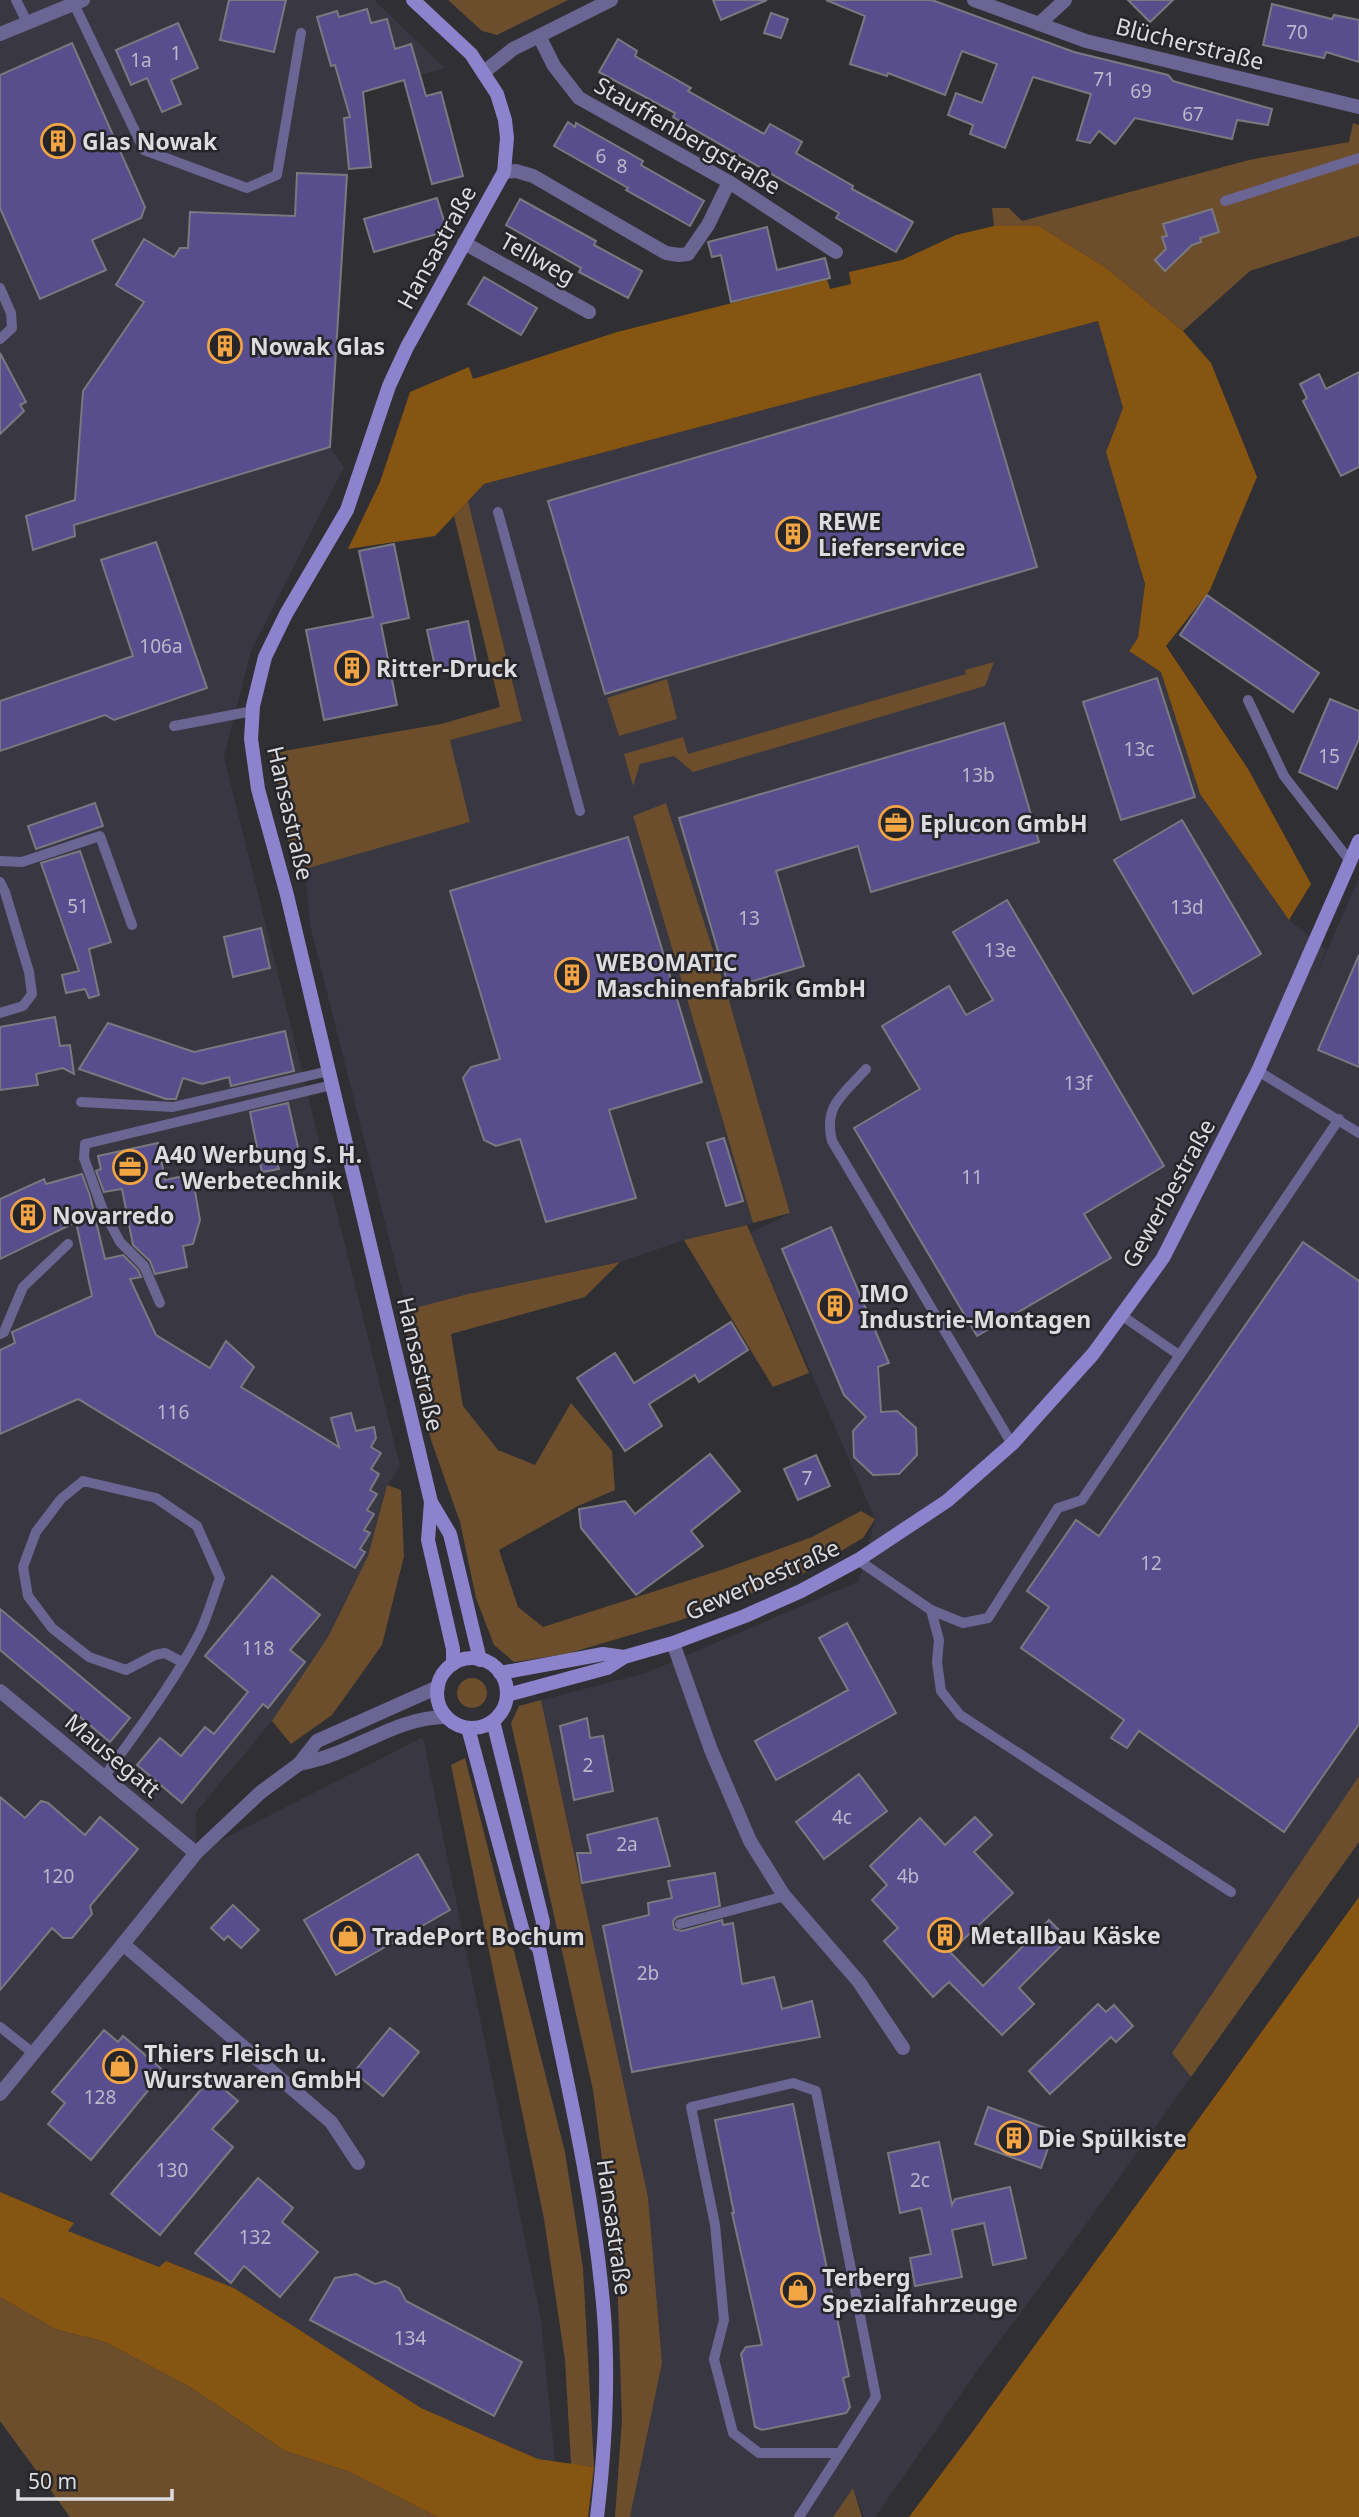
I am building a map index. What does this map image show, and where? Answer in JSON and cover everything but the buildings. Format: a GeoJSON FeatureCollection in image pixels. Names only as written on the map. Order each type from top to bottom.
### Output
{"type":"FeatureCollection","features":[{"type":"Feature","properties":{"kind":"street","name":"Hansastraße"},"geometry":{"type":"LineString","coordinates":[[413,0],[471,54],[497,94],[505,120],[503,172],[407,347],[393,377],[347,510],[286,614],[265,657],[253,711],[252,752],[431,1502],[450,1534],[480,1660]]}},
{"type":"Feature","properties":{"kind":"street"},"geometry":{"type":"LineString","coordinates":[[484,72],[513,49],[611,0]]}},
{"type":"Feature","properties":{"kind":"street","name":"Blücherstraße"},"geometry":{"type":"LineString","coordinates":[[974,0],[1086,41],[1359,107]]}},
{"type":"Feature","properties":{"kind":"street"},"geometry":{"type":"LineString","coordinates":[[1039,24],[1065,0]]}},
{"type":"Feature","properties":{"kind":"street"},"geometry":{"type":"LineString","coordinates":[[0,34],[78,2]]}},
{"type":"Feature","properties":{"kind":"street","name":"Stauffenbergstraße"},"geometry":{"type":"LineString","coordinates":[[539,36],[554,66],[579,98],[729,182],[836,252]]}},
{"type":"Feature","properties":{"kind":"street"},"geometry":{"type":"LineString","coordinates":[[503,172],[533,176],[666,253],[679,255],[688,254],[699,239],[729,182]]}},
{"type":"Feature","properties":{"kind":"street","name":"Tellweg"},"geometry":{"type":"LineString","coordinates":[[464,243],[589,312]]}},
{"type":"Feature","properties":{"kind":"street","name":"Gewerbestraße"},"geometry":{"type":"LineString","coordinates":[[507,1695],[607,1668],[624,1657],[673,1643],[802,1591],[858,1560],[947,1501],[1012,1444],[1093,1354],[1163,1258],[1258,1071],[1359,841]]}},
{"type":"Feature","properties":{"kind":"street","name":"Hansastraße"},"geometry":{"type":"LineString","coordinates":[[431,1502],[428,1540],[453,1649],[453,1664]]}},
{"type":"Feature","properties":{"kind":"street","name":"Gewerbestraße"},"geometry":{"type":"LineString","coordinates":[[673,1643],[711,1750],[750,1841],[785,1896],[859,1982],[903,2048]]}},
{"type":"Feature","properties":{"kind":"street","name":"Gewerbestraße"},"geometry":{"type":"LineString","coordinates":[[500,1673],[603,1654],[624,1657]]}},
{"type":"Feature","properties":{"kind":"street"},"geometry":{"type":"LineString","coordinates":[[461,1660],[480,1660],[488,1662],[500,1673],[507,1695],[500,1714],[493,1721],[477,1728],[468,1728],[446,1717],[440,1708],[438,1687],[446,1670],[453,1664],[461,1660]]}},
{"type":"Feature","properties":{"kind":"street"},"geometry":{"type":"LineString","coordinates":[[0,2094],[196,1853],[261,1792],[299,1764],[317,1741],[438,1687]]}},
{"type":"Feature","properties":{"kind":"street","name":"Mausegatt"},"geometry":{"type":"LineString","coordinates":[[0,1691],[196,1853]]}},
{"type":"Feature","properties":{"kind":"street"},"geometry":{"type":"LineString","coordinates":[[299,1764],[326,1758],[388,1730],[431,1717],[446,1717]]}},
{"type":"Feature","properties":{"kind":"street","name":"Hansastraße"},"geometry":{"type":"LineString","coordinates":[[493,1721],[543,1923],[539,1948],[582,2150],[602,2302],[606,2372],[604,2455],[597,2517]]}},
{"type":"Feature","properties":{"kind":"street","name":"Hansastraße"},"geometry":{"type":"LineString","coordinates":[[468,1728],[523,1932],[539,1948]]}},
{"type":"Feature","properties":{"kind":"street"},"geometry":{"type":"LineString","coordinates":[[123,1944],[331,2122],[358,2163]]}},
{"type":"Feature","properties":{"kind":"lane"},"geometry":{"type":"LineString","coordinates":[[16,0],[27,22]]}},
{"type":"Feature","properties":{"kind":"lane"},"geometry":{"type":"LineString","coordinates":[[78,2],[144,150],[247,188],[278,176],[301,33]]}},
{"type":"Feature","properties":{"kind":"lane"},"geometry":{"type":"LineString","coordinates":[[1225,201],[1359,158]]}},
{"type":"Feature","properties":{"kind":"lane"},"geometry":{"type":"LineString","coordinates":[[0,288],[11,313],[12,328],[0,339]]}},
{"type":"Feature","properties":{"kind":"lane"},"geometry":{"type":"LineString","coordinates":[[498,512],[580,811]]}},
{"type":"Feature","properties":{"kind":"lane"},"geometry":{"type":"LineString","coordinates":[[1248,700],[1284,776],[1350,861]]}},
{"type":"Feature","properties":{"kind":"lane"},"geometry":{"type":"LineString","coordinates":[[174,726],[253,711]]}},
{"type":"Feature","properties":{"kind":"lane"},"geometry":{"type":"LineString","coordinates":[[0,862],[22,862],[100,835],[132,925]]}},
{"type":"Feature","properties":{"kind":"lane"},"geometry":{"type":"LineString","coordinates":[[0,882],[29,972],[32,994],[23,1006],[0,1013]]}},
{"type":"Feature","properties":{"kind":"lane"},"geometry":{"type":"LineString","coordinates":[[866,1069],[830,1109],[828,1125],[832,1140],[1012,1444]]}},
{"type":"Feature","properties":{"kind":"lane"},"geometry":{"type":"LineString","coordinates":[[1258,1071],[1359,1133]]}},
{"type":"Feature","properties":{"kind":"lane"},"geometry":{"type":"LineString","coordinates":[[81,1102],[173,1107],[330,1078]]}},
{"type":"Feature","properties":{"kind":"lane"},"geometry":{"type":"LineString","coordinates":[[160,1303],[144,1266],[120,1242],[102,1208],[85,1158],[85,1144],[330,1078]]}},
{"type":"Feature","properties":{"kind":"lane"},"geometry":{"type":"LineString","coordinates":[[858,1560],[931,1610],[963,1623],[988,1618],[1058,1508],[1082,1500],[1339,1119]]}},
{"type":"Feature","properties":{"kind":"lane"},"geometry":{"type":"LineString","coordinates":[[0,1334],[4,1332],[23,1287],[68,1244]]}},
{"type":"Feature","properties":{"kind":"lane"},"geometry":{"type":"LineString","coordinates":[[1121,1315],[1179,1355]]}},
{"type":"Feature","properties":{"kind":"lane"},"geometry":{"type":"LineString","coordinates":[[104,1777],[157,1701],[182,1662],[200,1632],[220,1578],[197,1527],[156,1498],[83,1481],[61,1499],[36,1532],[23,1567],[27,1596],[52,1628],[89,1657],[126,1670],[155,1655],[165,1653],[182,1662]]}},
{"type":"Feature","properties":{"kind":"lane"},"geometry":{"type":"LineString","coordinates":[[931,1610],[939,1640],[936,1662],[941,1691],[960,1715],[1231,1892]]}},
{"type":"Feature","properties":{"kind":"lane"},"geometry":{"type":"LineString","coordinates":[[680,1924],[785,1896]]}},
{"type":"Feature","properties":{"kind":"lane"},"geometry":{"type":"LineString","coordinates":[[0,2027],[33,2053]]}},
{"type":"Feature","properties":{"kind":"lane"},"geometry":{"type":"LineString","coordinates":[[799,2517],[876,2397],[816,2091],[793,2083],[691,2107],[715,2225],[724,2320],[714,2359],[733,2433],[759,2452],[840,2453]]}},
{"type":"Feature","properties":{"kind":"shaded area"},"geometry":{"type":"Polygon","coordinates":[[[0,0],[374,0],[445,68],[360,92],[371,167],[349,169],[347,175],[330,447],[344,467],[251,651],[224,757],[400,1466],[385,1490],[368,1556],[328,1637],[272,1721],[196,1812],[196,1853],[423,1737],[541,2319],[555,2462],[538,2459],[421,2408],[234,2288],[167,2261],[159,2267],[67,2231],[73,2222],[0,2192],[0,0]]]}},
{"type":"Feature","properties":{"kind":"shaded area"},"geometry":{"type":"Polygon","coordinates":[[[448,0],[568,0],[497,35],[482,31],[448,0]]]}},
{"type":"Feature","properties":{"kind":"shaded area"},"geometry":{"type":"Polygon","coordinates":[[[1353,123],[1359,125],[1359,236],[1250,271],[1183,331],[1105,267],[1039,226],[994,226],[992,208],[1009,208],[1022,221],[1249,160],[1349,142],[1353,123]]]}},
{"type":"Feature","properties":{"kind":"shaded area"},"geometry":{"type":"Polygon","coordinates":[[[994,226],[1039,226],[1105,267],[1183,331],[1211,363],[1257,477],[1210,590],[1166,646],[1248,769],[1311,884],[1289,920],[1200,794],[1161,672],[1129,651],[1138,638],[1145,584],[1106,452],[1123,408],[1098,321],[484,484],[435,536],[348,549],[380,482],[410,392],[469,367],[473,379],[617,332],[827,279],[830,289],[851,284],[849,272],[902,260],[956,235],[994,226]]]}},
{"type":"Feature","properties":{"kind":"shaded area"},"geometry":{"type":"Polygon","coordinates":[[[1098,321],[1123,408],[1106,452],[1145,584],[1138,638],[1129,651],[1161,672],[1200,794],[1289,920],[1326,949],[1317,973],[1359,878],[1359,1776],[1172,2053],[1191,2077],[975,2374],[875,2517],[864,2517],[853,2489],[833,2517],[630,2517],[662,2363],[648,2197],[541,1700],[646,1673],[859,1581],[875,1519],[750,1233],[790,1213],[728,997],[666,804],[633,817],[753,1223],[684,1240],[620,1262],[468,1294],[407,1310],[310,925],[305,869],[469,822],[450,740],[522,721],[468,501],[484,484],[1098,321]]]}},
{"type":"Feature","properties":{"kind":"shaded area"},"geometry":{"type":"Polygon","coordinates":[[[468,501],[522,721],[450,740],[470,822],[305,869],[290,851],[272,753],[441,724],[500,707],[454,516],[468,501]]]}},
{"type":"Feature","properties":{"kind":"shaded area"},"geometry":{"type":"Polygon","coordinates":[[[994,662],[985,686],[693,772],[674,756],[640,764],[633,786],[624,754],[683,737],[688,754],[966,674],[965,670],[994,662]]]}},
{"type":"Feature","properties":{"kind":"shaded area"},"geometry":{"type":"Polygon","coordinates":[[[667,679],[677,719],[619,736],[607,698],[667,679]]]}},
{"type":"Feature","properties":{"kind":"shaded area"},"geometry":{"type":"Polygon","coordinates":[[[666,803],[728,997],[790,1213],[753,1223],[633,816],[666,803]]]}},
{"type":"Feature","properties":{"kind":"shaded area"},"geometry":{"type":"Polygon","coordinates":[[[747,1225],[809,1373],[773,1387],[684,1240],[747,1225]]]}},
{"type":"Feature","properties":{"kind":"shaded area"},"geometry":{"type":"Polygon","coordinates":[[[620,1262],[585,1297],[451,1334],[463,1406],[498,1450],[535,1465],[571,1403],[612,1451],[615,1490],[578,1506],[499,1550],[518,1607],[543,1627],[721,1570],[812,1537],[861,1511],[875,1519],[863,1538],[802,1574],[678,1621],[566,1654],[514,1662],[494,1645],[476,1598],[460,1522],[431,1440],[405,1326],[407,1310],[468,1294],[620,1262]]]}},
{"type":"Feature","properties":{"kind":"shaded area"},"geometry":{"type":"Polygon","coordinates":[[[387,1485],[401,1490],[404,1556],[382,1645],[332,1715],[291,1744],[272,1721],[328,1637],[368,1556],[387,1485]]]}},
{"type":"Feature","properties":{"kind":"shaded area"},"geometry":{"type":"Polygon","coordinates":[[[472,1678],[483,1682],[487,1693],[483,1704],[472,1708],[461,1704],[457,1693],[461,1682],[472,1678]]]}},
{"type":"Feature","properties":{"kind":"shaded area"},"geometry":{"type":"Polygon","coordinates":[[[541,1700],[648,2197],[662,2363],[630,2517],[615,2517],[622,2420],[617,2273],[593,2090],[511,1723],[519,1706],[541,1700]]]}},
{"type":"Feature","properties":{"kind":"shaded area"},"geometry":{"type":"Polygon","coordinates":[[[465,1758],[565,2152],[583,2268],[594,2467],[571,2464],[565,2360],[544,2219],[451,1765],[465,1758]]]}},
{"type":"Feature","properties":{"kind":"shaded area"},"geometry":{"type":"Polygon","coordinates":[[[1359,1776],[1359,1842],[1191,2077],[1172,2053],[1359,1776]]]}},
{"type":"Feature","properties":{"kind":"shaded area"},"geometry":{"type":"Polygon","coordinates":[[[1359,1897],[1359,2517],[909,2517],[968,2438],[1359,1897]]]}},
{"type":"Feature","properties":{"kind":"shaded area"},"geometry":{"type":"Polygon","coordinates":[[[0,2192],[74,2223],[68,2231],[159,2267],[166,2261],[234,2288],[421,2408],[538,2459],[594,2467],[588,2517],[437,2517],[350,2472],[285,2451],[190,2387],[105,2342],[55,2329],[0,2297],[0,2192]]]}},
{"type":"Feature","properties":{"kind":"shaded area"},"geometry":{"type":"Polygon","coordinates":[[[0,2297],[55,2329],[105,2342],[190,2387],[285,2451],[350,2472],[437,2517],[70,2517],[0,2421],[0,2297]]]}},
{"type":"Feature","properties":{"kind":"shaded area"},"geometry":{"type":"Polygon","coordinates":[[[853,2488],[862,2517],[833,2517],[853,2488]]]}},
{"type":"Feature","properties":{"kind":"place","name":"Glas Nowak"},"geometry":{"type":"Point","coordinates":[58,141]}},
{"type":"Feature","properties":{"kind":"place","name":"Nowak Glas"},"geometry":{"type":"Point","coordinates":[225,346]}},
{"type":"Feature","properties":{"kind":"place","name":"REWE Lieferservice"},"geometry":{"type":"Point","coordinates":[793,534]}},
{"type":"Feature","properties":{"kind":"place","name":"Ritter-Druck"},"geometry":{"type":"Point","coordinates":[352,668]}},
{"type":"Feature","properties":{"kind":"place","name":"Eplucon GmbH"},"geometry":{"type":"Point","coordinates":[896,823]}},
{"type":"Feature","properties":{"kind":"place","name":"WEBOMATIC Maschinenfabrik GmbH"},"geometry":{"type":"Point","coordinates":[572,975]}},
{"type":"Feature","properties":{"kind":"place","name":"A40 Werbung S. H. C. Werbetechnik"},"geometry":{"type":"Point","coordinates":[130,1167]}},
{"type":"Feature","properties":{"kind":"place","name":"Novarredo"},"geometry":{"type":"Point","coordinates":[28,1215]}},
{"type":"Feature","properties":{"kind":"place","name":"IMO Industrie-Montagen"},"geometry":{"type":"Point","coordinates":[835,1306]}},
{"type":"Feature","properties":{"kind":"place","name":"Metallbau Käske"},"geometry":{"type":"Point","coordinates":[945,1935]}},
{"type":"Feature","properties":{"kind":"place","name":"TradePort Bochum"},"geometry":{"type":"Point","coordinates":[348,1936]}},
{"type":"Feature","properties":{"kind":"place","name":"Thiers Fleisch u. Wurstwaren GmbH"},"geometry":{"type":"Point","coordinates":[120,2066]}},
{"type":"Feature","properties":{"kind":"place","name":"Die Spülkiste"},"geometry":{"type":"Point","coordinates":[1014,2138]}},
{"type":"Feature","properties":{"kind":"place","name":"Terberg Spezialfahrzeuge"},"geometry":{"type":"Point","coordinates":[798,2290]}}]}
